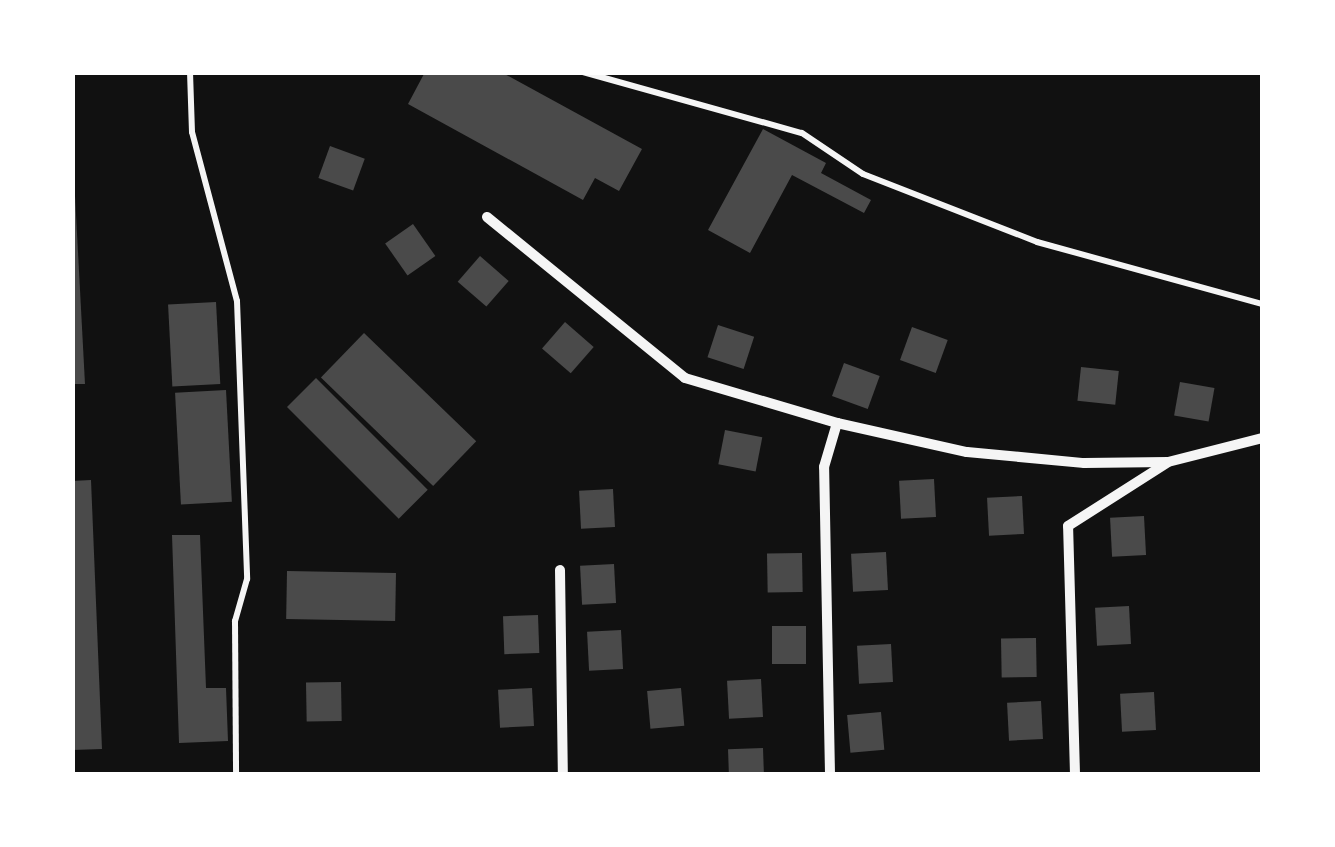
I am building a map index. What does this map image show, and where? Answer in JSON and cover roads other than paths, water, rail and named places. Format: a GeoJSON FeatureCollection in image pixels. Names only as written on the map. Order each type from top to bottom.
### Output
{"type":"FeatureCollection","features":[{"type":"Feature","properties":{"kind":"street"},"geometry":{"type":"LineString","coordinates":[[486,217],[685,378],[837,423],[967,452],[1168,462],[1262,438]]}},
{"type":"Feature","properties":{"kind":"street"},"geometry":{"type":"LineString","coordinates":[[830,774],[824,467],[837,423]]}},
{"type":"Feature","properties":{"kind":"street"},"geometry":{"type":"LineString","coordinates":[[1075,774],[1068,526],[1168,462]]}},
{"type":"Feature","properties":{"kind":"street"},"geometry":{"type":"LineString","coordinates":[[560,570],[563,774]]}},
{"type":"Feature","properties":{"kind":"lane"},"geometry":{"type":"LineString","coordinates":[[190,72],[192,132],[237,301],[248,580],[235,621],[236,774]]}},
{"type":"Feature","properties":{"kind":"lane"},"geometry":{"type":"LineString","coordinates":[[583,72],[802,133],[863,174],[1037,242],[1262,304]]}}]}
